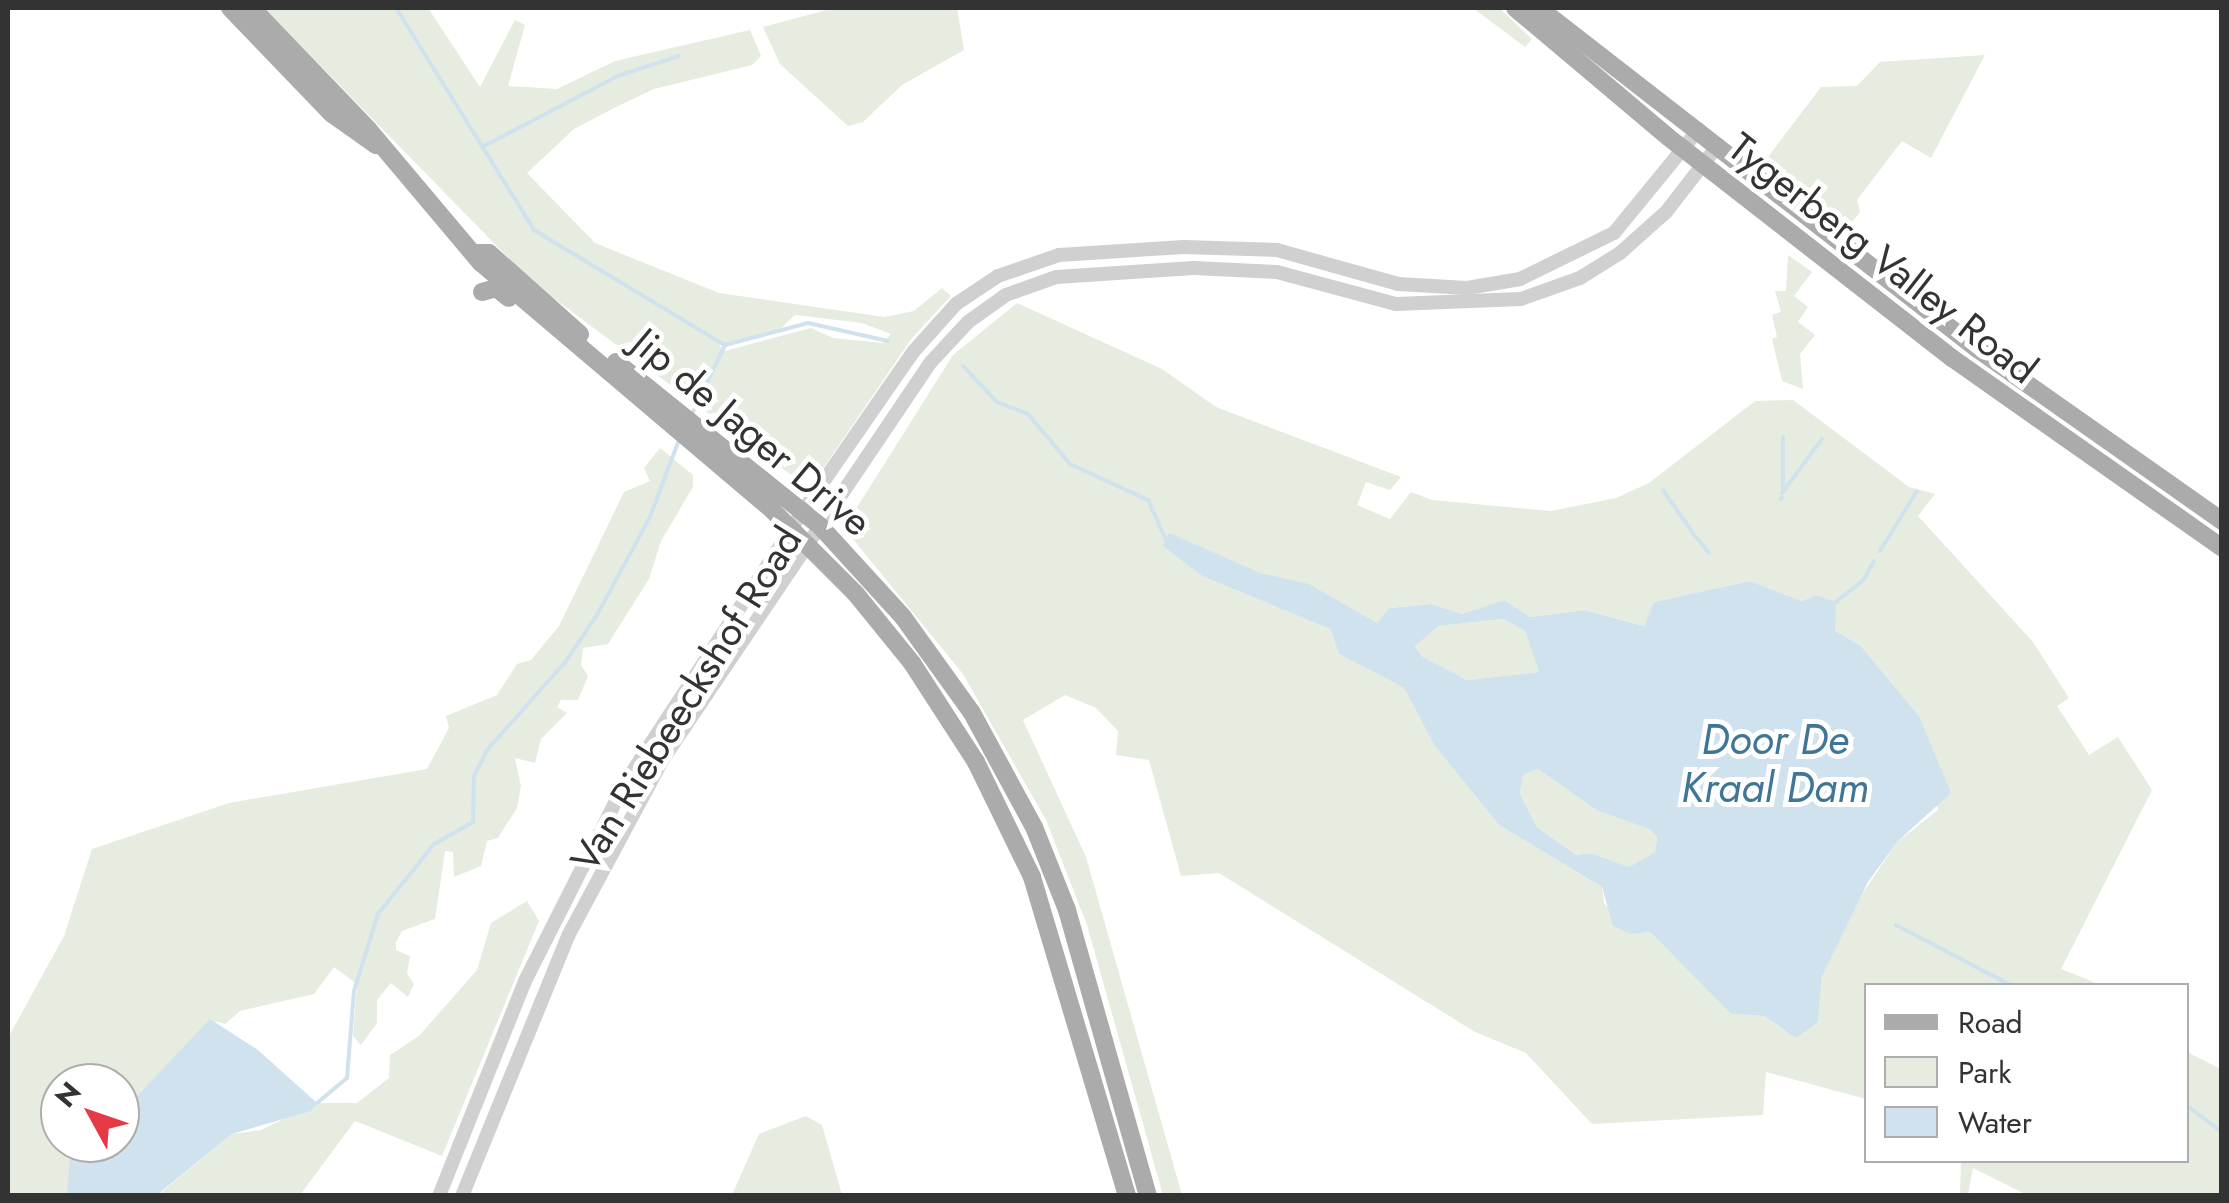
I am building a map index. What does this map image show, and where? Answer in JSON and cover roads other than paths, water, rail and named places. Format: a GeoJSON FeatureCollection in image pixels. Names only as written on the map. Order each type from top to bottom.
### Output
{"type":"FeatureCollection","features":[{"type":"Feature","properties":{"kind":"main road","name":"Jip de Jager Drive"},"geometry":{"type":"LineString","coordinates":[[230,8],[332,114],[376,146]]}},
{"type":"Feature","properties":{"kind":"main road","name":"Jip de Jager Drive"},"geometry":{"type":"LineString","coordinates":[[252,8],[376,146],[544,320],[626,385],[658,402]]}},
{"type":"Feature","properties":{"kind":"main road","name":"Tygerberg Valley Road"},"geometry":{"type":"LineString","coordinates":[[1515,8],[1684,149],[1952,358],[2222,548]]}},
{"type":"Feature","properties":{"kind":"main road","name":"Tygerberg Valley Road"},"geometry":{"type":"LineString","coordinates":[[1540,8],[1976,348],[2222,520]]}},
{"type":"Feature","properties":{"kind":"main road","name":"Jip de Jager Drive"},"geometry":{"type":"LineString","coordinates":[[476,252],[489,254],[658,402],[820,526],[946,675],[1034,827],[1082,955],[1148,1196]]}},
{"type":"Feature","properties":{"kind":"main road"},"geometry":{"type":"LineString","coordinates":[[482,292],[499,289],[597,370],[626,385]]}},
{"type":"Feature","properties":{"kind":"main road","name":"Jip de Jager Drive"},"geometry":{"type":"LineString","coordinates":[[709,442],[808,544],[922,676],[1007,821],[1062,961],[1127,1196]]}},
{"type":"Feature","properties":{"kind":"street","name":"Van Riebeeckshof Road"},"geometry":{"type":"LineString","coordinates":[[439,1196],[525,981],[588,851],[688,680],[932,328],[976,288],[1022,266],[1095,252],[1234,246],[1276,250],[1398,284],[1502,284],[1572,259],[1614,233],[1698,130]]}},
{"type":"Feature","properties":{"kind":"street","name":"Van Riebeeckshof Road"},"geometry":{"type":"LineString","coordinates":[[462,1196],[591,888],[663,759],[939,352],[978,314],[1016,291],[1070,274],[1217,267],[1277,272],[1396,304],[1521,299],[1580,278],[1620,254],[1666,212],[1718,145]]}},
{"type":"Feature","properties":{"kind":"water","name":"Door De Kraal Dam"},"geometry":{"type":"Polygon","coordinates":[[[1169,533],[1261,573],[1309,584],[1377,623],[1389,608],[1432,604],[1462,614],[1504,600],[1530,617],[1585,610],[1644,626],[1654,602],[1750,581],[1802,601],[1816,595],[1836,602],[1835,631],[1860,645],[1919,716],[1951,793],[1897,842],[1868,882],[1822,976],[1818,1022],[1796,1038],[1764,1016],[1731,1014],[1650,932],[1631,934],[1613,926],[1602,887],[1499,825],[1434,745],[1404,688],[1339,654],[1330,629],[1202,576],[1163,546],[1169,533]],[[1503,619],[1438,626],[1415,646],[1421,656],[1467,680],[1539,672],[1525,631],[1503,619]],[[1538,769],[1523,775],[1520,794],[1537,827],[1576,855],[1591,853],[1629,867],[1655,852],[1657,837],[1649,829],[1598,811],[1538,769]]]}},
{"type":"Feature","properties":{"kind":"water"},"geometry":{"type":"Polygon","coordinates":[[[210,1019],[258,1050],[317,1103],[311,1111],[232,1134],[157,1195],[67,1195],[69,1163],[140,1163],[140,1093],[210,1019]]]}},
{"type":"Feature","properties":{"kind":"waterway"},"geometry":{"type":"LineString","coordinates":[[396,8],[534,230],[725,345],[808,323],[888,341]]}},
{"type":"Feature","properties":{"kind":"waterway"},"geometry":{"type":"LineString","coordinates":[[484,146],[618,76],[679,56]]}},
{"type":"Feature","properties":{"kind":"waterway"},"geometry":{"type":"LineString","coordinates":[[692,414],[725,345]]}},
{"type":"Feature","properties":{"kind":"waterway"},"geometry":{"type":"LineString","coordinates":[[963,366],[997,402],[1028,414],[1070,464],[1148,500],[1166,540]]}},
{"type":"Feature","properties":{"kind":"waterway"},"geometry":{"type":"LineString","coordinates":[[1783,437],[1783,489]]}},
{"type":"Feature","properties":{"kind":"waterway"},"geometry":{"type":"LineString","coordinates":[[1782,493],[1822,439]]}},
{"type":"Feature","properties":{"kind":"waterway"},"geometry":{"type":"LineString","coordinates":[[317,1103],[347,1078],[354,991],[378,914],[434,844],[473,822],[474,776],[488,749],[566,661],[597,615],[650,517],[679,440]]}},
{"type":"Feature","properties":{"kind":"waterway"},"geometry":{"type":"LineString","coordinates":[[1663,490],[1695,536]]}},
{"type":"Feature","properties":{"kind":"waterway"},"geometry":{"type":"LineString","coordinates":[[1880,551],[1917,491]]}},
{"type":"Feature","properties":{"kind":"waterway"},"geometry":{"type":"LineString","coordinates":[[1697,538],[1709,553]]}},
{"type":"Feature","properties":{"kind":"waterway"},"geometry":{"type":"LineString","coordinates":[[1865,577],[1874,561]]}},
{"type":"Feature","properties":{"kind":"waterway"},"geometry":{"type":"LineString","coordinates":[[1836,602],[1864,579]]}},
{"type":"Feature","properties":{"kind":"waterway"},"geometry":{"type":"LineString","coordinates":[[1896,925],[2006,983]]}},
{"type":"Feature","properties":{"kind":"waterway"},"geometry":{"type":"LineString","coordinates":[[2189,1107],[2222,1132]]}}]}
